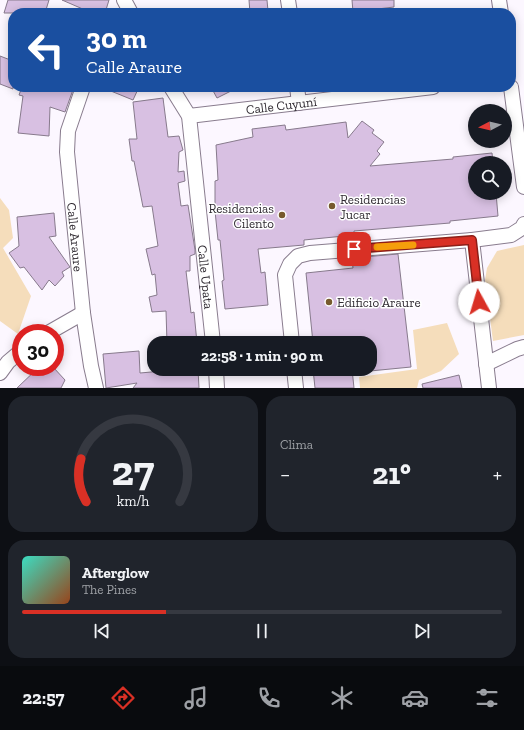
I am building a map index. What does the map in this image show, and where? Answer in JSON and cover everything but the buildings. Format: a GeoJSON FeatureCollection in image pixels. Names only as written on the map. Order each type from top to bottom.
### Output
{"type":"FeatureCollection","features":[{"type":"Feature","properties":{"kind":"street","name":"Calle Araure"},"geometry":{"type":"LineString","coordinates":[[81,92],[68,131],[67,152],[84,314],[91,366],[96,388]]}},
{"type":"Feature","properties":{"kind":"street"},"geometry":{"type":"LineString","coordinates":[[174,92],[189,116]]}},
{"type":"Feature","properties":{"kind":"street"},"geometry":{"type":"LineString","coordinates":[[298,92],[299,103]]}},
{"type":"Feature","properties":{"kind":"street","name":"Calle Cuyuní"},"geometry":{"type":"LineString","coordinates":[[189,116],[391,92]]}},
{"type":"Feature","properties":{"kind":"street"},"geometry":{"type":"LineString","coordinates":[[512,92],[524,188]]}},
{"type":"Feature","properties":{"kind":"street","name":"Calle Upata"},"geometry":{"type":"LineString","coordinates":[[189,116],[212,336]]}},
{"type":"Feature","properties":{"kind":"street"},"geometry":{"type":"LineString","coordinates":[[291,336],[286,275],[290,264],[298,256],[310,253],[472,240],[511,234],[522,228],[524,224]]}},
{"type":"Feature","properties":{"kind":"street"},"geometry":{"type":"LineString","coordinates":[[472,240],[489,388]]}},
{"type":"Feature","properties":{"kind":"street"},"geometry":{"type":"LineString","coordinates":[[64,325],[84,314]]}},
{"type":"Feature","properties":{"kind":"street"},"geometry":{"type":"LineString","coordinates":[[486,364],[516,349],[524,347]]}},
{"type":"Feature","properties":{"kind":"street"},"geometry":{"type":"LineString","coordinates":[[0,372],[12,359]]}},
{"type":"Feature","properties":{"kind":"street"},"geometry":{"type":"LineString","coordinates":[[216,376],[217,388]]}},
{"type":"Feature","properties":{"kind":"street"},"geometry":{"type":"LineString","coordinates":[[295,376],[296,388]]}},
{"type":"Feature","properties":{"kind":"shaded area"},"geometry":{"type":"Polygon","coordinates":[[[0,198],[9,210],[13,238],[3,248],[31,296],[21,324],[12,324],[12,330],[0,321],[0,198]]]}},
{"type":"Feature","properties":{"kind":"shaded area"},"geometry":{"type":"Polygon","coordinates":[[[524,245],[524,335],[493,341],[485,280],[487,268],[497,251],[524,245]]]}},
{"type":"Feature","properties":{"kind":"shaded area"},"geometry":{"type":"Polygon","coordinates":[[[447,323],[459,354],[441,371],[419,380],[417,388],[360,388],[359,377],[377,376],[377,375],[417,369],[413,330],[447,323]]]}},
{"type":"Feature","properties":{"kind":"slow traffic"},"geometry":{"type":"LineString","coordinates":[[377,247],[413,245]]}},
{"type":"Feature","properties":{"kind":"place","name":"Residencias Jucar"},"geometry":{"type":"Point","coordinates":[332,206]}},
{"type":"Feature","properties":{"kind":"place","name":"Residencias Cilento"},"geometry":{"type":"Point","coordinates":[282,215]}},
{"type":"Feature","properties":{"kind":"place","name":"Edificio Araure"},"geometry":{"type":"Point","coordinates":[329,302]}},
{"type":"Feature","properties":{"kind":"route"},"geometry":{"type":"LineString","coordinates":[[354,249],[472,240],[479,302]]}}]}
